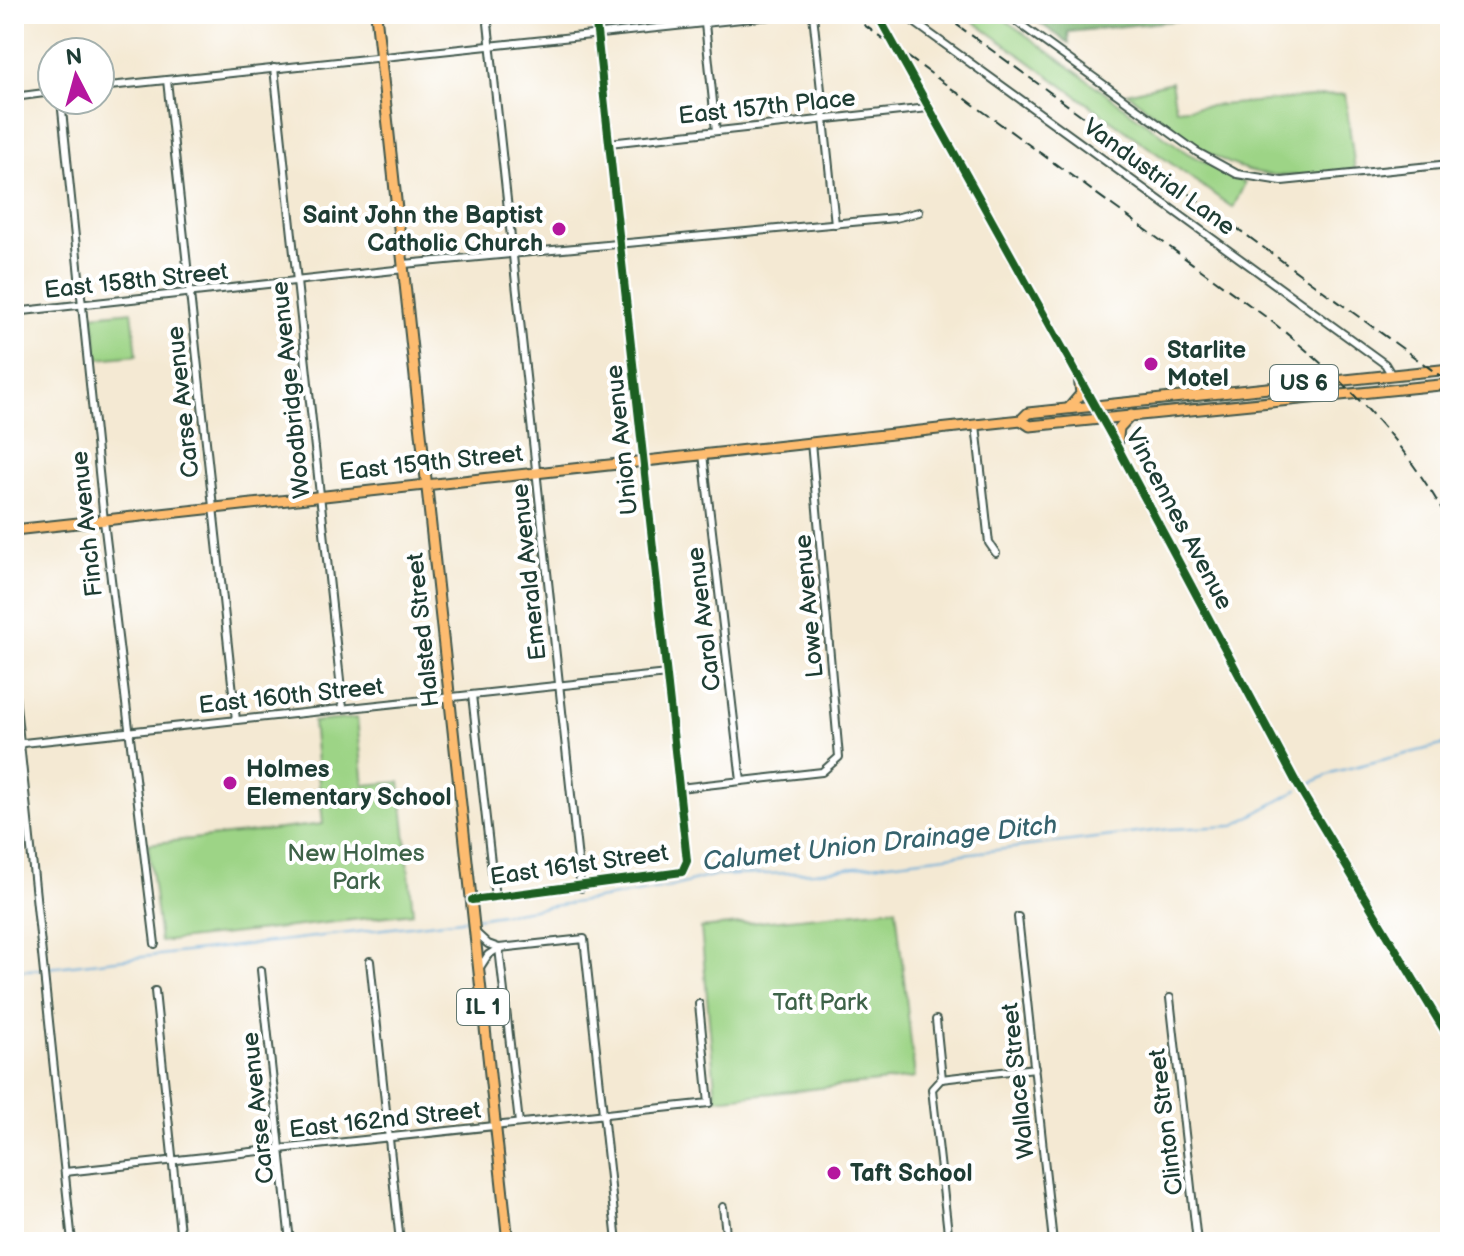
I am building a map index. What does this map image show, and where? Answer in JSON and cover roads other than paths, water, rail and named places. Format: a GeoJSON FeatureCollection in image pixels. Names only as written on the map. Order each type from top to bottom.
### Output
{"type":"FeatureCollection","features":[{"type":"Feature","properties":{"kind":"main road","name":"Halsted Street"},"geometry":{"type":"LineString","coordinates":[[376,14],[508,1242]]}},
{"type":"Feature","properties":{"kind":"main road","name":"US 6"},"geometry":{"type":"LineString","coordinates":[[976,425],[1021,420],[1028,413],[1450,369]]}},
{"type":"Feature","properties":{"kind":"main road"},"geometry":{"type":"LineString","coordinates":[[1391,374],[1394,389]]}},
{"type":"Feature","properties":{"kind":"main road"},"geometry":{"type":"LineString","coordinates":[[1068,409],[1081,394],[1079,377]]}},
{"type":"Feature","properties":{"kind":"main road","name":"US 6"},"geometry":{"type":"LineString","coordinates":[[1021,420],[1030,426],[1450,384]]}},
{"type":"Feature","properties":{"kind":"main road"},"geometry":{"type":"LineString","coordinates":[[1117,446],[1119,428],[1131,415]]}},
{"type":"Feature","properties":{"kind":"main road","name":"East 159th Street"},"geometry":{"type":"LineString","coordinates":[[14,530],[976,425]]}},
{"type":"Feature","properties":{"kind":"street","name":"Emerald Avenue"},"geometry":{"type":"LineString","coordinates":[[487,14],[581,888]]}},
{"type":"Feature","properties":{"kind":"street","name":"Union Avenue"},"geometry":{"type":"LineString","coordinates":[[595,14],[687,861]]}},
{"type":"Feature","properties":{"kind":"street"},"geometry":{"type":"LineString","coordinates":[[704,14],[716,131]]}},
{"type":"Feature","properties":{"kind":"street"},"geometry":{"type":"LineString","coordinates":[[116,85],[790,14]]}},
{"type":"Feature","properties":{"kind":"street"},"geometry":{"type":"LineString","coordinates":[[813,14],[835,224]]}},
{"type":"Feature","properties":{"kind":"street"},"geometry":{"type":"LineString","coordinates":[[878,16],[891,14]]}},
{"type":"Feature","properties":{"kind":"street","name":"Vandustrial Lane"},"geometry":{"type":"LineString","coordinates":[[903,14],[1385,364],[1391,374]]}},
{"type":"Feature","properties":{"kind":"street"},"geometry":{"type":"LineString","coordinates":[[1006,14],[1197,152],[1237,174],[1282,181],[1450,164]]}},
{"type":"Feature","properties":{"kind":"street","name":"Vincennes Avenue"},"geometry":{"type":"LineString","coordinates":[[878,16],[1117,446],[1299,788],[1450,1040]]}},
{"type":"Feature","properties":{"kind":"street","name":"Woodbridge Avenue"},"geometry":{"type":"LineString","coordinates":[[274,68],[343,708]]}},
{"type":"Feature","properties":{"kind":"street","name":"Carse Avenue"},"geometry":{"type":"LineString","coordinates":[[167,80],[236,720]]}},
{"type":"Feature","properties":{"kind":"street"},"geometry":{"type":"LineString","coordinates":[[14,97],[36,94]]}},
{"type":"Feature","properties":{"kind":"street","name":"East 157th Place"},"geometry":{"type":"LineString","coordinates":[[609,143],[928,108]]}},
{"type":"Feature","properties":{"kind":"street","name":"Finch Avenue"},"geometry":{"type":"LineString","coordinates":[[63,116],[104,521],[155,944]]}},
{"type":"Feature","properties":{"kind":"street","name":"East 158th Street"},"geometry":{"type":"LineString","coordinates":[[14,312],[513,254],[835,224],[919,212]]}},
{"type":"Feature","properties":{"kind":"street"},"geometry":{"type":"LineString","coordinates":[[976,425],[989,543],[996,553]]}},
{"type":"Feature","properties":{"kind":"street","name":"Lowe Avenue"},"geometry":{"type":"LineString","coordinates":[[741,781],[816,773],[833,765],[840,749],[811,442]]}},
{"type":"Feature","properties":{"kind":"street","name":"Carol Avenue"},"geometry":{"type":"LineString","coordinates":[[703,454],[741,781]]}},
{"type":"Feature","properties":{"kind":"street","name":"East 160th Street"},"geometry":{"type":"LineString","coordinates":[[17,743],[667,674]]}},
{"type":"Feature","properties":{"kind":"street"},"geometry":{"type":"LineString","coordinates":[[14,686],[17,743],[45,973],[72,1242]]}},
{"type":"Feature","properties":{"kind":"street","name":"Halsted Street"},"geometry":{"type":"LineString","coordinates":[[472,695],[495,898]]}},
{"type":"Feature","properties":{"kind":"street"},"geometry":{"type":"LineString","coordinates":[[679,788],[741,781]]}},
{"type":"Feature","properties":{"kind":"street","name":"East 161st Street"},"geometry":{"type":"LineString","coordinates":[[472,900],[581,888],[682,872],[687,861]]}},
{"type":"Feature","properties":{"kind":"street","name":"Wallace Street"},"geometry":{"type":"LineString","coordinates":[[1018,917],[1053,1242]]}},
{"type":"Feature","properties":{"kind":"street"},"geometry":{"type":"LineString","coordinates":[[475,932],[488,944],[499,948],[584,939],[617,1242]]}},
{"type":"Feature","properties":{"kind":"street"},"geometry":{"type":"LineString","coordinates":[[479,969],[488,955],[499,948]]}},
{"type":"Feature","properties":{"kind":"street"},"geometry":{"type":"LineString","coordinates":[[499,948],[519,1123]]}},
{"type":"Feature","properties":{"kind":"street"},"geometry":{"type":"LineString","coordinates":[[370,961],[400,1242]]}},
{"type":"Feature","properties":{"kind":"street","name":"Carse Avenue"},"geometry":{"type":"LineString","coordinates":[[261,970],[290,1242]]}},
{"type":"Feature","properties":{"kind":"street"},"geometry":{"type":"LineString","coordinates":[[155,991],[181,1242]]}},
{"type":"Feature","properties":{"kind":"street","name":"Clinton Street"},"geometry":{"type":"LineString","coordinates":[[1170,998],[1197,1242]]}},
{"type":"Feature","properties":{"kind":"street","name":"East 162nd Street"},"geometry":{"type":"LineString","coordinates":[[65,1172],[709,1103],[699,1004]]}},
{"type":"Feature","properties":{"kind":"street"},"geometry":{"type":"LineString","coordinates":[[936,1020],[942,1079]]}},
{"type":"Feature","properties":{"kind":"street"},"geometry":{"type":"LineString","coordinates":[[949,1242],[932,1089],[942,1079],[1035,1068]]}},
{"type":"Feature","properties":{"kind":"street"},"geometry":{"type":"LineString","coordinates":[[723,1207],[727,1242]]}},
{"type":"Feature","properties":{"kind":"waterway","name":"Calumet Union Drainage Ditch"},"geometry":{"type":"LineString","coordinates":[[1303,787],[1334,772],[1450,743]]}},
{"type":"Feature","properties":{"kind":"waterway","name":"Calumet Union Drainage Ditch"},"geometry":{"type":"LineString","coordinates":[[476,918],[667,888],[712,876],[814,872],[1170,829],[1233,826],[1298,790]]}},
{"type":"Feature","properties":{"kind":"waterway","name":"Calumet Union Drainage Ditch"},"geometry":{"type":"LineString","coordinates":[[47,968],[470,919]]}},
{"type":"Feature","properties":{"kind":"waterway","name":"Calumet Union Drainage Ditch"},"geometry":{"type":"LineString","coordinates":[[14,971],[41,969]]}},
{"type":"Feature","properties":{"kind":"railway"},"geometry":{"type":"LineString","coordinates":[[849,14],[1293,339],[1345,386],[1392,437],[1450,524]]}},
{"type":"Feature","properties":{"kind":"railway"},"geometry":{"type":"LineString","coordinates":[[942,14],[1450,383]]}},
{"type":"Feature","properties":{"kind":"place","name":"Saint John the Baptist Catholic Church"},"geometry":{"type":"Point","coordinates":[559,229]}},
{"type":"Feature","properties":{"kind":"place","name":"Starlite Motel"},"geometry":{"type":"Point","coordinates":[1151,364]}},
{"type":"Feature","properties":{"kind":"place","name":"Holmes Elementary School"},"geometry":{"type":"Point","coordinates":[230,783]}},
{"type":"Feature","properties":{"kind":"place","name":"Taft School"},"geometry":{"type":"Point","coordinates":[834,1173]}},
{"type":"Feature","properties":{"kind":"park label","name":"New Holmes Park"},"geometry":{"type":"Point","coordinates":[356,867]}},
{"type":"Feature","properties":{"kind":"park label","name":"Taft Park"},"geometry":{"type":"Point","coordinates":[820,1002]}}]}
